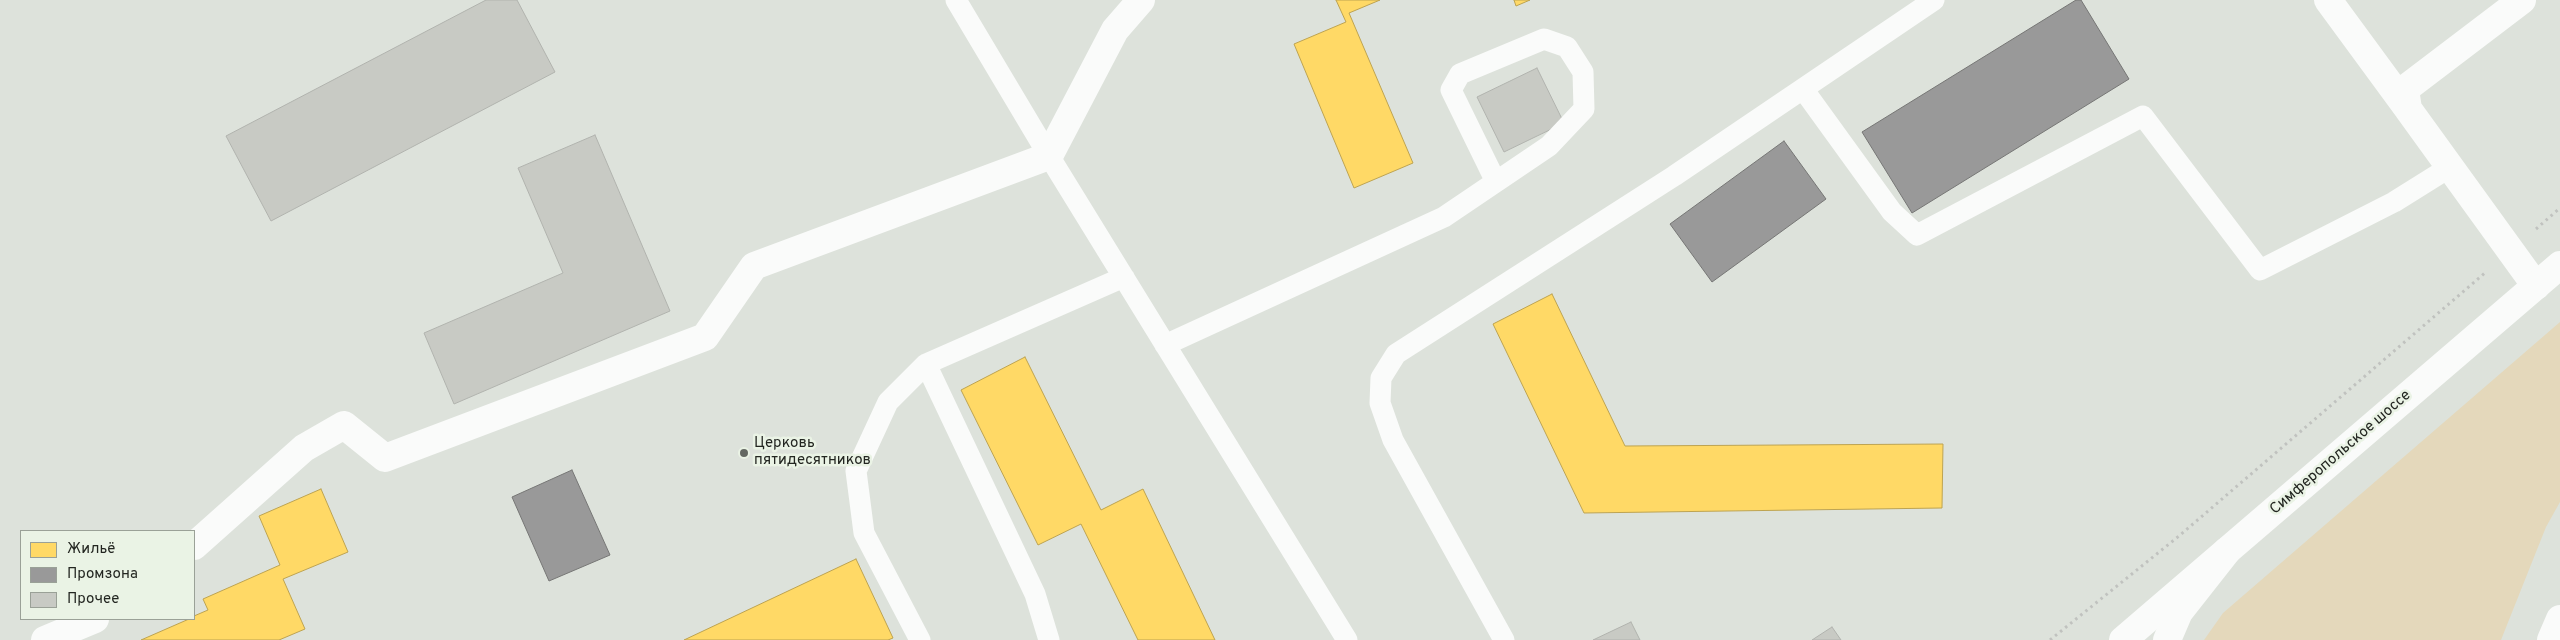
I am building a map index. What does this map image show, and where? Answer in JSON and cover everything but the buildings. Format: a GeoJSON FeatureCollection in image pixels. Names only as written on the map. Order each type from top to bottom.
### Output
{"type":"FeatureCollection","features":[{"type":"Feature","properties":{"kind":"street"},"geometry":{"type":"LineString","coordinates":[[195,545],[304,448],[344,425],[385,458],[705,337],[754,266],[1049,156],[1114,30],[1140,0]]}},
{"type":"Feature","properties":{"kind":"street"},"geometry":{"type":"LineString","coordinates":[[2408,109],[2405,89],[2522,0]]}},
{"type":"Feature","properties":{"kind":"street"},"geometry":{"type":"LineString","coordinates":[[2337,6],[2408,109],[2536,286]]}},
{"type":"Feature","properties":{"kind":"street","name":"Симферопольское шоссе"},"geometry":{"type":"LineString","coordinates":[[2123,640],[2560,265]]}},
{"type":"Feature","properties":{"kind":"street"},"geometry":{"type":"LineString","coordinates":[[2167,640],[2179,612],[2227,551]]}},
{"type":"Feature","properties":{"kind":"street"},"geometry":{"type":"LineString","coordinates":[[2551,640],[2560,619]]}},
{"type":"Feature","properties":{"kind":"street"},"geometry":{"type":"LineString","coordinates":[[45,640],[93,620]]}},
{"type":"Feature","properties":{"kind":"lane"},"geometry":{"type":"LineString","coordinates":[[956,0],[1049,156],[1347,640]]}},
{"type":"Feature","properties":{"kind":"lane"},"geometry":{"type":"LineString","coordinates":[[1504,640],[1392,440],[1380,403],[1381,378],[1396,354],[1674,176],[1934,0]]}},
{"type":"Feature","properties":{"kind":"lane"},"geometry":{"type":"LineString","coordinates":[[1166,345],[1444,216],[1496,182],[1549,146],[1584,109],[1583,72],[1567,47],[1544,39],[1460,74],[1452,90],[1496,182]]}},
{"type":"Feature","properties":{"kind":"lane"},"geometry":{"type":"LineString","coordinates":[[1803,89],[1892,212],[1918,235],[2143,116],[2260,270],[2394,202],[2450,167]]}},
{"type":"Feature","properties":{"kind":"lane"},"geometry":{"type":"LineString","coordinates":[[920,640],[864,534],[856,471],[888,402],[926,364],[1124,278]]}},
{"type":"Feature","properties":{"kind":"lane"},"geometry":{"type":"LineString","coordinates":[[926,364],[1035,594],[1049,640]]}},
{"type":"Feature","properties":{"kind":"path"},"geometry":{"type":"LineString","coordinates":[[2050,640],[2178,536],[2560,208]]}},
{"type":"Feature","properties":{"kind":"shaded area"},"geometry":{"type":"Polygon","coordinates":[[[2560,322],[2560,502],[2546,527],[2501,640],[2204,640],[2223,613],[2560,322]]]}},
{"type":"Feature","properties":{"kind":"place","name":"Церковь пятидесятников"},"geometry":{"type":"Point","coordinates":[744,453]}}]}
